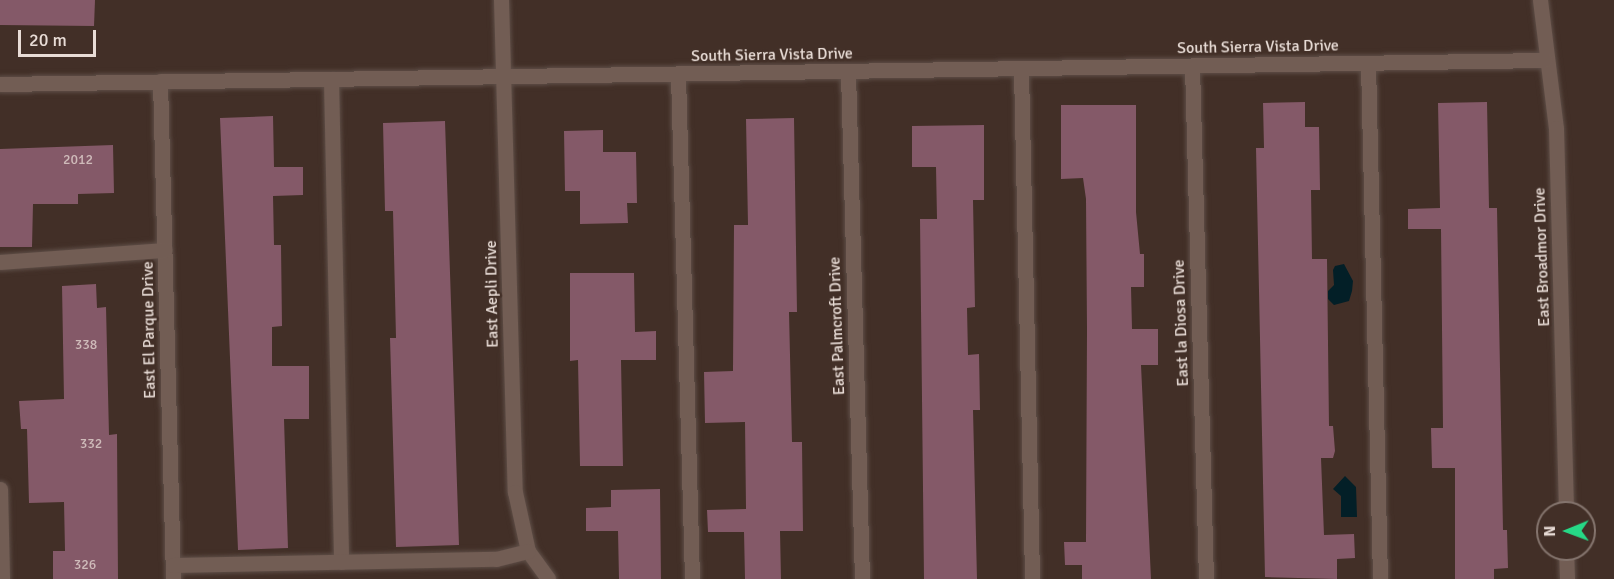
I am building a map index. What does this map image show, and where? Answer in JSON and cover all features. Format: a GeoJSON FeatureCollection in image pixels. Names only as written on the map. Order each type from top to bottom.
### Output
{"type":"FeatureCollection","features":[{"type":"Feature","properties":{"kind":"street","name":"East Aepli Drive"},"geometry":{"type":"LineString","coordinates":[[501,0],[515,492],[528,551],[548,579]]}},
{"type":"Feature","properties":{"kind":"street","name":"East Broadmor Drive"},"geometry":{"type":"LineString","coordinates":[[1540,0],[1545,60],[1556,128],[1566,501]]}},
{"type":"Feature","properties":{"kind":"street","name":"South Sierra Vista Drive"},"geometry":{"type":"LineString","coordinates":[[0,84],[504,78],[1545,60]]}},
{"type":"Feature","properties":{"kind":"street"},"geometry":{"type":"LineString","coordinates":[[1368,63],[1380,579]]}},
{"type":"Feature","properties":{"kind":"street","name":"East la Diosa Drive"},"geometry":{"type":"LineString","coordinates":[[1192,66],[1206,579]]}},
{"type":"Feature","properties":{"kind":"street"},"geometry":{"type":"LineString","coordinates":[[1021,69],[1032,579]]}},
{"type":"Feature","properties":{"kind":"street","name":"East Palmcroft Drive"},"geometry":{"type":"LineString","coordinates":[[848,72],[862,579]]}},
{"type":"Feature","properties":{"kind":"street"},"geometry":{"type":"LineString","coordinates":[[678,75],[692,579]]}},
{"type":"Feature","properties":{"kind":"street"},"geometry":{"type":"LineString","coordinates":[[331,80],[341,562]]}},
{"type":"Feature","properties":{"kind":"street","name":"East El Parque Drive"},"geometry":{"type":"LineString","coordinates":[[160,81],[173,572]]}},
{"type":"Feature","properties":{"kind":"street"},"geometry":{"type":"LineString","coordinates":[[0,262],[165,250]]}},
{"type":"Feature","properties":{"kind":"street"},"geometry":{"type":"LineString","coordinates":[[0,489],[2,579]]}},
{"type":"Feature","properties":{"kind":"street"},"geometry":{"type":"LineString","coordinates":[[173,572],[341,562],[496,559],[528,551]]}},
{"type":"Feature","properties":{"kind":"street"},"geometry":{"type":"LineString","coordinates":[[1566,561],[1567,579]]}},
{"type":"Feature","properties":{"kind":"water"},"geometry":{"type":"Polygon","coordinates":[[[1344,264],[1353,281],[1352,291],[1349,301],[1334,305],[1328,299],[1328,291],[1334,285],[1333,270],[1335,266],[1344,264]]]}},
{"type":"Feature","properties":{"kind":"water"},"geometry":{"type":"Polygon","coordinates":[[[1345,476],[1356,487],[1357,517],[1341,517],[1341,496],[1333,489],[1345,476]]]}},
{"type":"Feature","properties":{"kind":"building"},"geometry":{"type":"Polygon","coordinates":[[[0,0],[95,0],[94,26],[0,25],[0,0]]]}},
{"type":"Feature","properties":{"kind":"building"},"geometry":{"type":"Polygon","coordinates":[[[1305,102],[1305,127],[1319,127],[1320,190],[1311,190],[1312,259],[1327,259],[1329,426],[1333,426],[1335,451],[1333,458],[1321,458],[1324,535],[1354,534],[1355,558],[1337,559],[1337,579],[1265,577],[1256,148],[1264,148],[1263,103],[1305,102]]]}},
{"type":"Feature","properties":{"kind":"building"},"geometry":{"type":"Polygon","coordinates":[[[1487,102],[1489,208],[1497,208],[1503,530],[1507,530],[1508,568],[1494,569],[1494,579],[1455,579],[1455,468],[1432,468],[1431,428],[1443,428],[1441,229],[1408,229],[1408,209],[1440,208],[1438,103],[1487,102]]]}},
{"type":"Feature","properties":{"kind":"building"},"geometry":{"type":"Polygon","coordinates":[[[1061,105],[1136,105],[1136,212],[1140,254],[1144,254],[1144,287],[1131,287],[1132,329],[1158,329],[1158,365],[1141,365],[1151,579],[1082,579],[1082,565],[1065,565],[1064,542],[1086,542],[1086,199],[1083,178],[1061,179],[1061,105]]]}},
{"type":"Feature","properties":{"kind":"building"},"geometry":{"type":"Polygon","coordinates":[[[273,116],[274,167],[303,167],[303,195],[273,196],[274,245],[281,245],[282,326],[272,327],[272,366],[309,366],[309,419],[284,419],[288,548],[238,550],[220,118],[273,116]]]}},
{"type":"Feature","properties":{"kind":"building"},"geometry":{"type":"Polygon","coordinates":[[[794,118],[797,312],[789,312],[792,442],[802,442],[803,531],[780,531],[781,579],[745,579],[744,532],[708,532],[707,510],[746,509],[745,422],[705,423],[704,372],[733,371],[734,225],[748,225],[746,119],[794,118]]]}},
{"type":"Feature","properties":{"kind":"building"},"geometry":{"type":"Polygon","coordinates":[[[445,121],[459,545],[396,547],[390,338],[396,338],[393,211],[385,211],[383,123],[445,121]]]}},
{"type":"Feature","properties":{"kind":"building"},"geometry":{"type":"Polygon","coordinates":[[[984,125],[984,200],[973,200],[975,307],[967,308],[968,355],[979,354],[980,410],[973,410],[977,579],[924,579],[920,219],[937,219],[936,167],[912,167],[912,126],[984,125]]]}},
{"type":"Feature","properties":{"kind":"building"},"geometry":{"type":"Polygon","coordinates":[[[603,130],[603,152],[636,152],[637,203],[627,203],[628,223],[580,224],[580,191],[565,191],[564,131],[603,130]]]}},
{"type":"Feature","properties":{"kind":"building"},"geometry":{"type":"Polygon","coordinates":[[[113,145],[114,193],[78,194],[78,204],[33,204],[32,247],[0,247],[0,149],[113,145]]]}},
{"type":"Feature","properties":{"kind":"building"},"geometry":{"type":"Polygon","coordinates":[[[570,273],[634,273],[635,332],[656,331],[656,360],[621,360],[623,466],[580,466],[578,360],[570,361],[570,273]]]}},
{"type":"Feature","properties":{"kind":"building"},"geometry":{"type":"Polygon","coordinates":[[[96,284],[97,308],[106,307],[109,435],[117,434],[118,579],[53,579],[53,551],[65,551],[64,502],[29,503],[27,429],[21,429],[19,401],[64,399],[62,286],[96,284]]]}},
{"type":"Feature","properties":{"kind":"building"},"geometry":{"type":"Polygon","coordinates":[[[660,489],[661,579],[619,579],[618,531],[586,531],[586,508],[611,507],[611,490],[660,489]]]}}]}
